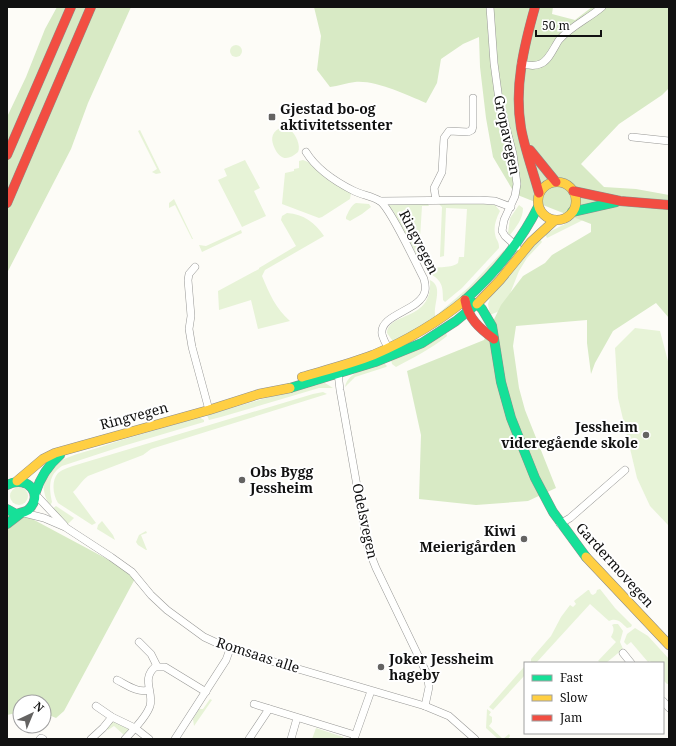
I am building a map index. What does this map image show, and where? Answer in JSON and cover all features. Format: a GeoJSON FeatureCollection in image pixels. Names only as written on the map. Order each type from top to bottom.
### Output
{"type":"FeatureCollection","features":[{"type":"Feature","properties":{"kind":"main road"},"geometry":{"type":"LineString","coordinates":[[7,155],[71,7]]}},
{"type":"Feature","properties":{"kind":"main road"},"geometry":{"type":"LineString","coordinates":[[7,203],[91,7]]}},
{"type":"Feature","properties":{"kind":"main road"},"geometry":{"type":"LineString","coordinates":[[465,300],[487,279],[515,246],[531,223],[538,207],[539,193],[520,119],[518,103],[522,64],[535,7]]}},
{"type":"Feature","properties":{"kind":"main road"},"geometry":{"type":"LineString","coordinates":[[526,144],[556,182]]}},
{"type":"Feature","properties":{"kind":"main road"},"geometry":{"type":"LineString","coordinates":[[465,300],[477,304],[500,280],[531,242],[555,220],[565,218],[572,212],[576,202],[573,191],[569,186],[563,183],[556,182],[546,185],[539,193]]}},
{"type":"Feature","properties":{"kind":"main road"},"geometry":{"type":"LineString","coordinates":[[573,191],[620,201],[669,205]]}},
{"type":"Feature","properties":{"kind":"main road"},"geometry":{"type":"LineString","coordinates":[[572,212],[620,201]]}},
{"type":"Feature","properties":{"kind":"main road"},"geometry":{"type":"LineString","coordinates":[[538,207],[545,216],[555,220]]}},
{"type":"Feature","properties":{"kind":"main road"},"geometry":{"type":"LineString","coordinates":[[465,300],[468,312],[487,334],[494,339]]}},
{"type":"Feature","properties":{"kind":"main road","name":"Ringvegen"},"geometry":{"type":"LineString","coordinates":[[11,482],[43,459],[67,449],[208,410],[259,394],[282,390],[338,373],[390,351],[428,328],[465,300]]}},
{"type":"Feature","properties":{"kind":"main road","name":"Ringvegen"},"geometry":{"type":"LineString","coordinates":[[259,394],[279,384],[371,355],[422,343],[468,312],[477,304]]}},
{"type":"Feature","properties":{"kind":"main road","name":"Gardermovegen"},"geometry":{"type":"LineString","coordinates":[[477,304],[482,309],[494,331],[501,382],[511,418],[535,478],[560,524],[587,558],[669,645]]}},
{"type":"Feature","properties":{"kind":"main road","name":"Ringvegen"},"geometry":{"type":"LineString","coordinates":[[22,513],[32,506],[40,478],[47,467],[67,449]]}},
{"type":"Feature","properties":{"kind":"main road"},"geometry":{"type":"LineString","coordinates":[[11,482],[21,481],[29,484],[35,494]]}},
{"type":"Feature","properties":{"kind":"main road"},"geometry":{"type":"LineString","coordinates":[[7,509],[12,513],[22,513]]}},
{"type":"Feature","properties":{"kind":"main road"},"geometry":{"type":"LineString","coordinates":[[7,524],[22,513]]}},
{"type":"Feature","properties":{"kind":"street","name":"Gropavegen"},"geometry":{"type":"LineString","coordinates":[[490,7],[494,63],[499,100],[516,167],[515,196],[504,220],[502,231],[505,236],[523,252]]}},
{"type":"Feature","properties":{"kind":"street"},"geometry":{"type":"LineString","coordinates":[[522,64],[530,66],[541,64],[546,61],[558,41],[566,33],[602,7]]}},
{"type":"Feature","properties":{"kind":"street"},"geometry":{"type":"LineString","coordinates":[[436,200],[434,188],[442,172],[444,138],[449,132],[468,132],[472,130],[473,98]]}},
{"type":"Feature","properties":{"kind":"street"},"geometry":{"type":"LineString","coordinates":[[632,137],[669,141]]}},
{"type":"Feature","properties":{"kind":"street","name":"Ringvegen"},"geometry":{"type":"LineString","coordinates":[[306,152],[314,163],[327,174],[354,191],[380,201],[495,201],[511,207]]}},
{"type":"Feature","properties":{"kind":"street","name":"Ringvegen"},"geometry":{"type":"LineString","coordinates":[[380,201],[390,214],[424,278],[425,290],[423,298],[418,303],[396,315],[382,328],[382,334],[390,351]]}},
{"type":"Feature","properties":{"kind":"street"},"geometry":{"type":"LineString","coordinates":[[195,267],[189,274],[188,280],[191,316],[190,329],[192,347],[208,410]]}},
{"type":"Feature","properties":{"kind":"street","name":"Odelsvegen"},"geometry":{"type":"LineString","coordinates":[[338,373],[368,548],[376,568],[427,674],[429,687],[425,706]]}},
{"type":"Feature","properties":{"kind":"street"},"geometry":{"type":"LineString","coordinates":[[560,524],[570,518],[625,470]]}},
{"type":"Feature","properties":{"kind":"street","name":"Romsaas alle"},"geometry":{"type":"LineString","coordinates":[[35,494],[65,527]]}},
{"type":"Feature","properties":{"kind":"street","name":"Romsaas alle"},"geometry":{"type":"LineString","coordinates":[[22,513],[44,518],[65,527],[125,566],[140,580],[157,601],[194,631],[214,642],[230,649],[425,706],[449,716],[475,739]]}},
{"type":"Feature","properties":{"kind":"street"},"geometry":{"type":"LineString","coordinates":[[139,642],[151,654],[157,666]]}},
{"type":"Feature","properties":{"kind":"street"},"geometry":{"type":"LineString","coordinates":[[175,739],[226,660],[230,649]]}},
{"type":"Feature","properties":{"kind":"street"},"geometry":{"type":"LineString","coordinates":[[623,653],[630,662]]}},
{"type":"Feature","properties":{"kind":"street"},"geometry":{"type":"LineString","coordinates":[[125,739],[135,728],[149,707],[151,700],[148,686],[151,670],[157,666],[164,667],[206,692]]}},
{"type":"Feature","properties":{"kind":"street"},"geometry":{"type":"LineString","coordinates":[[117,680],[137,691],[144,692],[149,690]]}},
{"type":"Feature","properties":{"kind":"street"},"geometry":{"type":"LineString","coordinates":[[254,704],[355,737],[371,691]]}},
{"type":"Feature","properties":{"kind":"street"},"geometry":{"type":"LineString","coordinates":[[96,706],[112,717],[135,728],[149,739]]}},
{"type":"Feature","properties":{"kind":"street"},"geometry":{"type":"LineString","coordinates":[[249,739],[269,709]]}},
{"type":"Feature","properties":{"kind":"street"},"geometry":{"type":"LineString","coordinates":[[91,739],[112,717]]}},
{"type":"Feature","properties":{"kind":"street"},"geometry":{"type":"LineString","coordinates":[[291,739],[297,718]]}},
{"type":"Feature","properties":{"kind":"green space"},"geometry":{"type":"Polygon","coordinates":[[[57,7],[131,7],[88,103],[71,149],[7,273],[7,117],[26,77],[45,29],[57,7]]]}},
{"type":"Feature","properties":{"kind":"green space"},"geometry":{"type":"Polygon","coordinates":[[[314,7],[553,7],[552,14],[575,20],[592,7],[669,7],[669,88],[662,95],[619,124],[581,164],[604,187],[636,189],[669,195],[669,318],[656,303],[613,331],[595,363],[591,374],[587,343],[587,320],[516,326],[513,346],[519,388],[525,410],[556,488],[528,501],[476,505],[419,499],[421,435],[407,371],[484,340],[501,305],[523,276],[545,263],[552,255],[591,232],[591,224],[515,194],[493,157],[486,118],[480,67],[479,37],[463,44],[441,59],[437,83],[426,103],[372,83],[355,82],[330,87],[317,70],[321,36],[314,7]]]}},
{"type":"Feature","properties":{"kind":"green space"},"geometry":{"type":"Polygon","coordinates":[[[238,45],[241,46],[241,56],[234,57],[231,56],[230,49],[231,46],[238,45]]]}},
{"type":"Feature","properties":{"kind":"green space"},"geometry":{"type":"Polygon","coordinates":[[[280,128],[290,130],[294,134],[298,143],[298,152],[288,158],[280,156],[277,153],[273,143],[272,137],[274,132],[280,128]]]}},
{"type":"Feature","properties":{"kind":"green space"},"geometry":{"type":"Polygon","coordinates":[[[140,130],[161,173],[156,174],[152,172],[157,169],[138,131],[140,130]]]}},
{"type":"Feature","properties":{"kind":"green space"},"geometry":{"type":"Polygon","coordinates":[[[245,160],[260,188],[254,191],[266,216],[242,227],[218,180],[227,176],[224,169],[245,160]]]}},
{"type":"Feature","properties":{"kind":"green space"},"geometry":{"type":"Polygon","coordinates":[[[303,160],[308,162],[327,179],[351,193],[350,199],[319,218],[282,204],[285,173],[299,168],[299,161],[303,160]]]}},
{"type":"Feature","properties":{"kind":"green space"},"geometry":{"type":"Polygon","coordinates":[[[174,199],[193,239],[175,205],[169,208],[169,203],[174,199]]]}},
{"type":"Feature","properties":{"kind":"green space"},"geometry":{"type":"Polygon","coordinates":[[[427,202],[429,206],[422,206],[419,254],[426,254],[427,258],[424,261],[421,261],[388,203],[427,202]]]}},
{"type":"Feature","properties":{"kind":"green space"},"geometry":{"type":"Polygon","coordinates":[[[356,203],[369,204],[371,207],[350,221],[346,219],[346,217],[351,207],[356,203]]]}},
{"type":"Feature","properties":{"kind":"green space"},"geometry":{"type":"Polygon","coordinates":[[[439,204],[495,205],[500,211],[495,228],[499,248],[462,288],[445,302],[443,300],[442,286],[435,277],[427,272],[434,268],[454,265],[458,263],[459,257],[464,257],[467,209],[446,208],[444,256],[440,257],[442,207],[439,204]]]}},
{"type":"Feature","properties":{"kind":"green space"},"geometry":{"type":"Polygon","coordinates":[[[519,205],[523,208],[522,216],[519,223],[510,235],[508,233],[510,218],[519,205]]]}},
{"type":"Feature","properties":{"kind":"green space"},"geometry":{"type":"Polygon","coordinates":[[[287,213],[304,217],[313,223],[324,236],[265,270],[262,276],[270,295],[290,321],[258,329],[251,300],[219,310],[218,291],[259,269],[296,246],[281,220],[282,216],[287,213]]]}},
{"type":"Feature","properties":{"kind":"green space"},"geometry":{"type":"Polygon","coordinates":[[[579,215],[589,217],[547,238],[545,234],[579,215]]]}},
{"type":"Feature","properties":{"kind":"green space"},"geometry":{"type":"Polygon","coordinates":[[[241,230],[242,233],[202,252],[199,245],[206,246],[241,230]]]}},
{"type":"Feature","properties":{"kind":"green space"},"geometry":{"type":"Polygon","coordinates":[[[540,239],[542,242],[527,258],[519,271],[504,309],[490,315],[488,304],[490,298],[540,239]]]}},
{"type":"Feature","properties":{"kind":"green space"},"geometry":{"type":"Polygon","coordinates":[[[504,250],[504,253],[470,291],[439,314],[469,287],[504,250]]]}},
{"type":"Feature","properties":{"kind":"green space"},"geometry":{"type":"Polygon","coordinates":[[[430,280],[437,287],[435,308],[436,318],[396,341],[392,340],[387,333],[390,326],[395,321],[410,314],[425,303],[429,293],[430,280]]]}},
{"type":"Feature","properties":{"kind":"green space","name":"Jessheim videregående skole"},"geometry":{"type":"Polygon","coordinates":[[[635,328],[660,331],[669,365],[669,526],[650,506],[637,478],[618,398],[615,348],[635,328]]]}},
{"type":"Feature","properties":{"kind":"green space"},"geometry":{"type":"Polygon","coordinates":[[[446,332],[447,336],[422,353],[396,367],[392,364],[391,360],[446,332]]]}},
{"type":"Feature","properties":{"kind":"green space"},"geometry":{"type":"Polygon","coordinates":[[[384,363],[387,366],[386,367],[355,377],[345,387],[350,377],[355,373],[360,370],[384,363]]]}},
{"type":"Feature","properties":{"kind":"green space"},"geometry":{"type":"Polygon","coordinates":[[[322,382],[333,388],[319,388],[209,420],[207,415],[214,413],[322,382]]]}},
{"type":"Feature","properties":{"kind":"green space"},"geometry":{"type":"Polygon","coordinates":[[[323,392],[327,394],[151,449],[143,455],[88,476],[73,492],[96,523],[92,525],[58,503],[56,500],[54,480],[58,473],[62,470],[323,392]]]}},
{"type":"Feature","properties":{"kind":"green space"},"geometry":{"type":"Polygon","coordinates":[[[199,417],[204,420],[204,422],[62,466],[54,473],[52,477],[50,491],[52,502],[50,506],[44,492],[45,477],[50,469],[59,462],[76,454],[199,417]]]}},
{"type":"Feature","properties":{"kind":"green space"},"geometry":{"type":"Polygon","coordinates":[[[15,487],[23,487],[28,492],[26,503],[23,505],[15,505],[10,500],[10,492],[15,487]]]}},
{"type":"Feature","properties":{"kind":"green space"},"geometry":{"type":"Polygon","coordinates":[[[8,506],[137,575],[64,711],[56,718],[52,716],[52,694],[12,694],[12,714],[7,715],[7,518],[8,506]]]}},
{"type":"Feature","properties":{"kind":"green space"},"geometry":{"type":"Polygon","coordinates":[[[56,506],[74,518],[68,524],[52,509],[56,506]]]}},
{"type":"Feature","properties":{"kind":"green space"},"geometry":{"type":"Polygon","coordinates":[[[102,521],[115,540],[97,529],[98,525],[102,521]]]}},
{"type":"Feature","properties":{"kind":"green space"},"geometry":{"type":"Polygon","coordinates":[[[146,531],[147,533],[141,535],[147,550],[138,545],[136,542],[139,535],[146,531]]]}},
{"type":"Feature","properties":{"kind":"green space"},"geometry":{"type":"Polygon","coordinates":[[[600,589],[615,608],[632,625],[631,627],[627,628],[617,620],[609,621],[590,604],[537,662],[531,662],[531,659],[551,636],[561,617],[570,605],[573,607],[576,604],[574,601],[588,590],[593,595],[600,589]]]}},
{"type":"Feature","properties":{"kind":"green space"},"geometry":{"type":"Polygon","coordinates":[[[618,624],[623,631],[620,642],[623,649],[607,662],[600,662],[598,661],[616,642],[611,637],[614,630],[612,625],[618,624]]]}},
{"type":"Feature","properties":{"kind":"green space"},"geometry":{"type":"Polygon","coordinates":[[[635,628],[648,636],[669,659],[669,684],[664,681],[664,662],[648,662],[631,642],[627,645],[624,642],[627,634],[635,628]]]}},
{"type":"Feature","properties":{"kind":"green space"},"geometry":{"type":"Polygon","coordinates":[[[524,667],[524,676],[493,710],[489,707],[524,667]]]}},
{"type":"Feature","properties":{"kind":"green space"},"geometry":{"type":"Polygon","coordinates":[[[210,699],[212,700],[194,726],[193,719],[199,709],[203,709],[210,699]]]}},
{"type":"Feature","properties":{"kind":"green space"},"geometry":{"type":"Polygon","coordinates":[[[487,709],[491,712],[489,715],[492,717],[492,722],[489,726],[503,739],[498,739],[486,728],[487,709]]]}},
{"type":"Feature","properties":{"kind":"green space"},"geometry":{"type":"Polygon","coordinates":[[[113,721],[129,729],[124,735],[114,726],[108,730],[106,728],[113,721]]]}},
{"type":"Feature","properties":{"kind":"green space"},"geometry":{"type":"Polygon","coordinates":[[[316,728],[343,737],[343,739],[312,739],[316,728]]]}},
{"type":"Feature","properties":{"kind":"green space"},"geometry":{"type":"Polygon","coordinates":[[[509,734],[510,736],[508,739],[503,739],[509,734]]]}},
{"type":"Feature","properties":{"kind":"traffic: fast"},"geometry":{"type":"LineString","coordinates":[[572,212],[616,202]]}},
{"type":"Feature","properties":{"kind":"traffic: fast"},"geometry":{"type":"LineString","coordinates":[[465,300],[487,279],[506,257],[523,233],[538,207]]}},
{"type":"Feature","properties":{"kind":"traffic: fast"},"geometry":{"type":"LineString","coordinates":[[465,300],[477,304],[482,309],[492,326],[501,382],[511,418],[535,478],[553,512],[586,557]]}},
{"type":"Feature","properties":{"kind":"traffic: fast"},"geometry":{"type":"LineString","coordinates":[[290,388],[375,362],[422,343],[456,321],[473,307]]}},
{"type":"Feature","properties":{"kind":"traffic: fast"},"geometry":{"type":"LineString","coordinates":[[35,494],[44,473],[51,463],[60,455]]}},
{"type":"Feature","properties":{"kind":"traffic: fast"},"geometry":{"type":"LineString","coordinates":[[7,485],[15,482],[28,484],[32,488],[35,499],[28,510],[16,514],[7,509]]}},
{"type":"Feature","properties":{"kind":"traffic: fast"},"geometry":{"type":"LineString","coordinates":[[7,524],[20,514]]}},
{"type":"Feature","properties":{"kind":"traffic: slow"},"geometry":{"type":"LineString","coordinates":[[553,182],[561,182],[571,187],[575,194],[576,201],[575,208],[571,215],[561,220],[553,220],[543,215],[541,212],[538,205],[538,197],[543,187],[546,185],[553,182]]}},
{"type":"Feature","properties":{"kind":"traffic: slow"},"geometry":{"type":"LineString","coordinates":[[477,304],[500,280],[531,242],[555,220]]}},
{"type":"Feature","properties":{"kind":"traffic: slow"},"geometry":{"type":"LineString","coordinates":[[302,377],[356,361],[385,350],[432,324],[465,300]]}},
{"type":"Feature","properties":{"kind":"traffic: slow"},"geometry":{"type":"LineString","coordinates":[[17,481],[43,459],[55,453],[209,410],[259,394],[290,388]]}},
{"type":"Feature","properties":{"kind":"traffic: slow"},"geometry":{"type":"LineString","coordinates":[[586,557],[669,645]]}},
{"type":"Feature","properties":{"kind":"traffic: jam"},"geometry":{"type":"LineString","coordinates":[[7,155],[71,7]]}},
{"type":"Feature","properties":{"kind":"traffic: jam"},"geometry":{"type":"LineString","coordinates":[[7,203],[91,7]]}},
{"type":"Feature","properties":{"kind":"traffic: jam"},"geometry":{"type":"LineString","coordinates":[[535,7],[521,67],[519,82],[519,113],[521,128],[539,193]]}},
{"type":"Feature","properties":{"kind":"traffic: jam"},"geometry":{"type":"LineString","coordinates":[[530,150],[556,182]]}},
{"type":"Feature","properties":{"kind":"traffic: jam"},"geometry":{"type":"LineString","coordinates":[[573,191],[620,201],[669,205]]}},
{"type":"Feature","properties":{"kind":"traffic: jam"},"geometry":{"type":"LineString","coordinates":[[465,300],[466,306],[475,322],[494,339]]}},
{"type":"Feature","properties":{"kind":"place","name":"Gjestad bo-og aktivitetssenter"},"geometry":{"type":"Point","coordinates":[272,117]}},
{"type":"Feature","properties":{"kind":"place","name":"Jessheim videregående skole"},"geometry":{"type":"Point","coordinates":[646,435]}},
{"type":"Feature","properties":{"kind":"place","name":"Obs Bygg Jessheim"},"geometry":{"type":"Point","coordinates":[242,480]}},
{"type":"Feature","properties":{"kind":"place","name":"Kiwi Meierigården"},"geometry":{"type":"Point","coordinates":[524,539]}},
{"type":"Feature","properties":{"kind":"place","name":"Joker Jessheim hageby"},"geometry":{"type":"Point","coordinates":[381,667]}}]}
